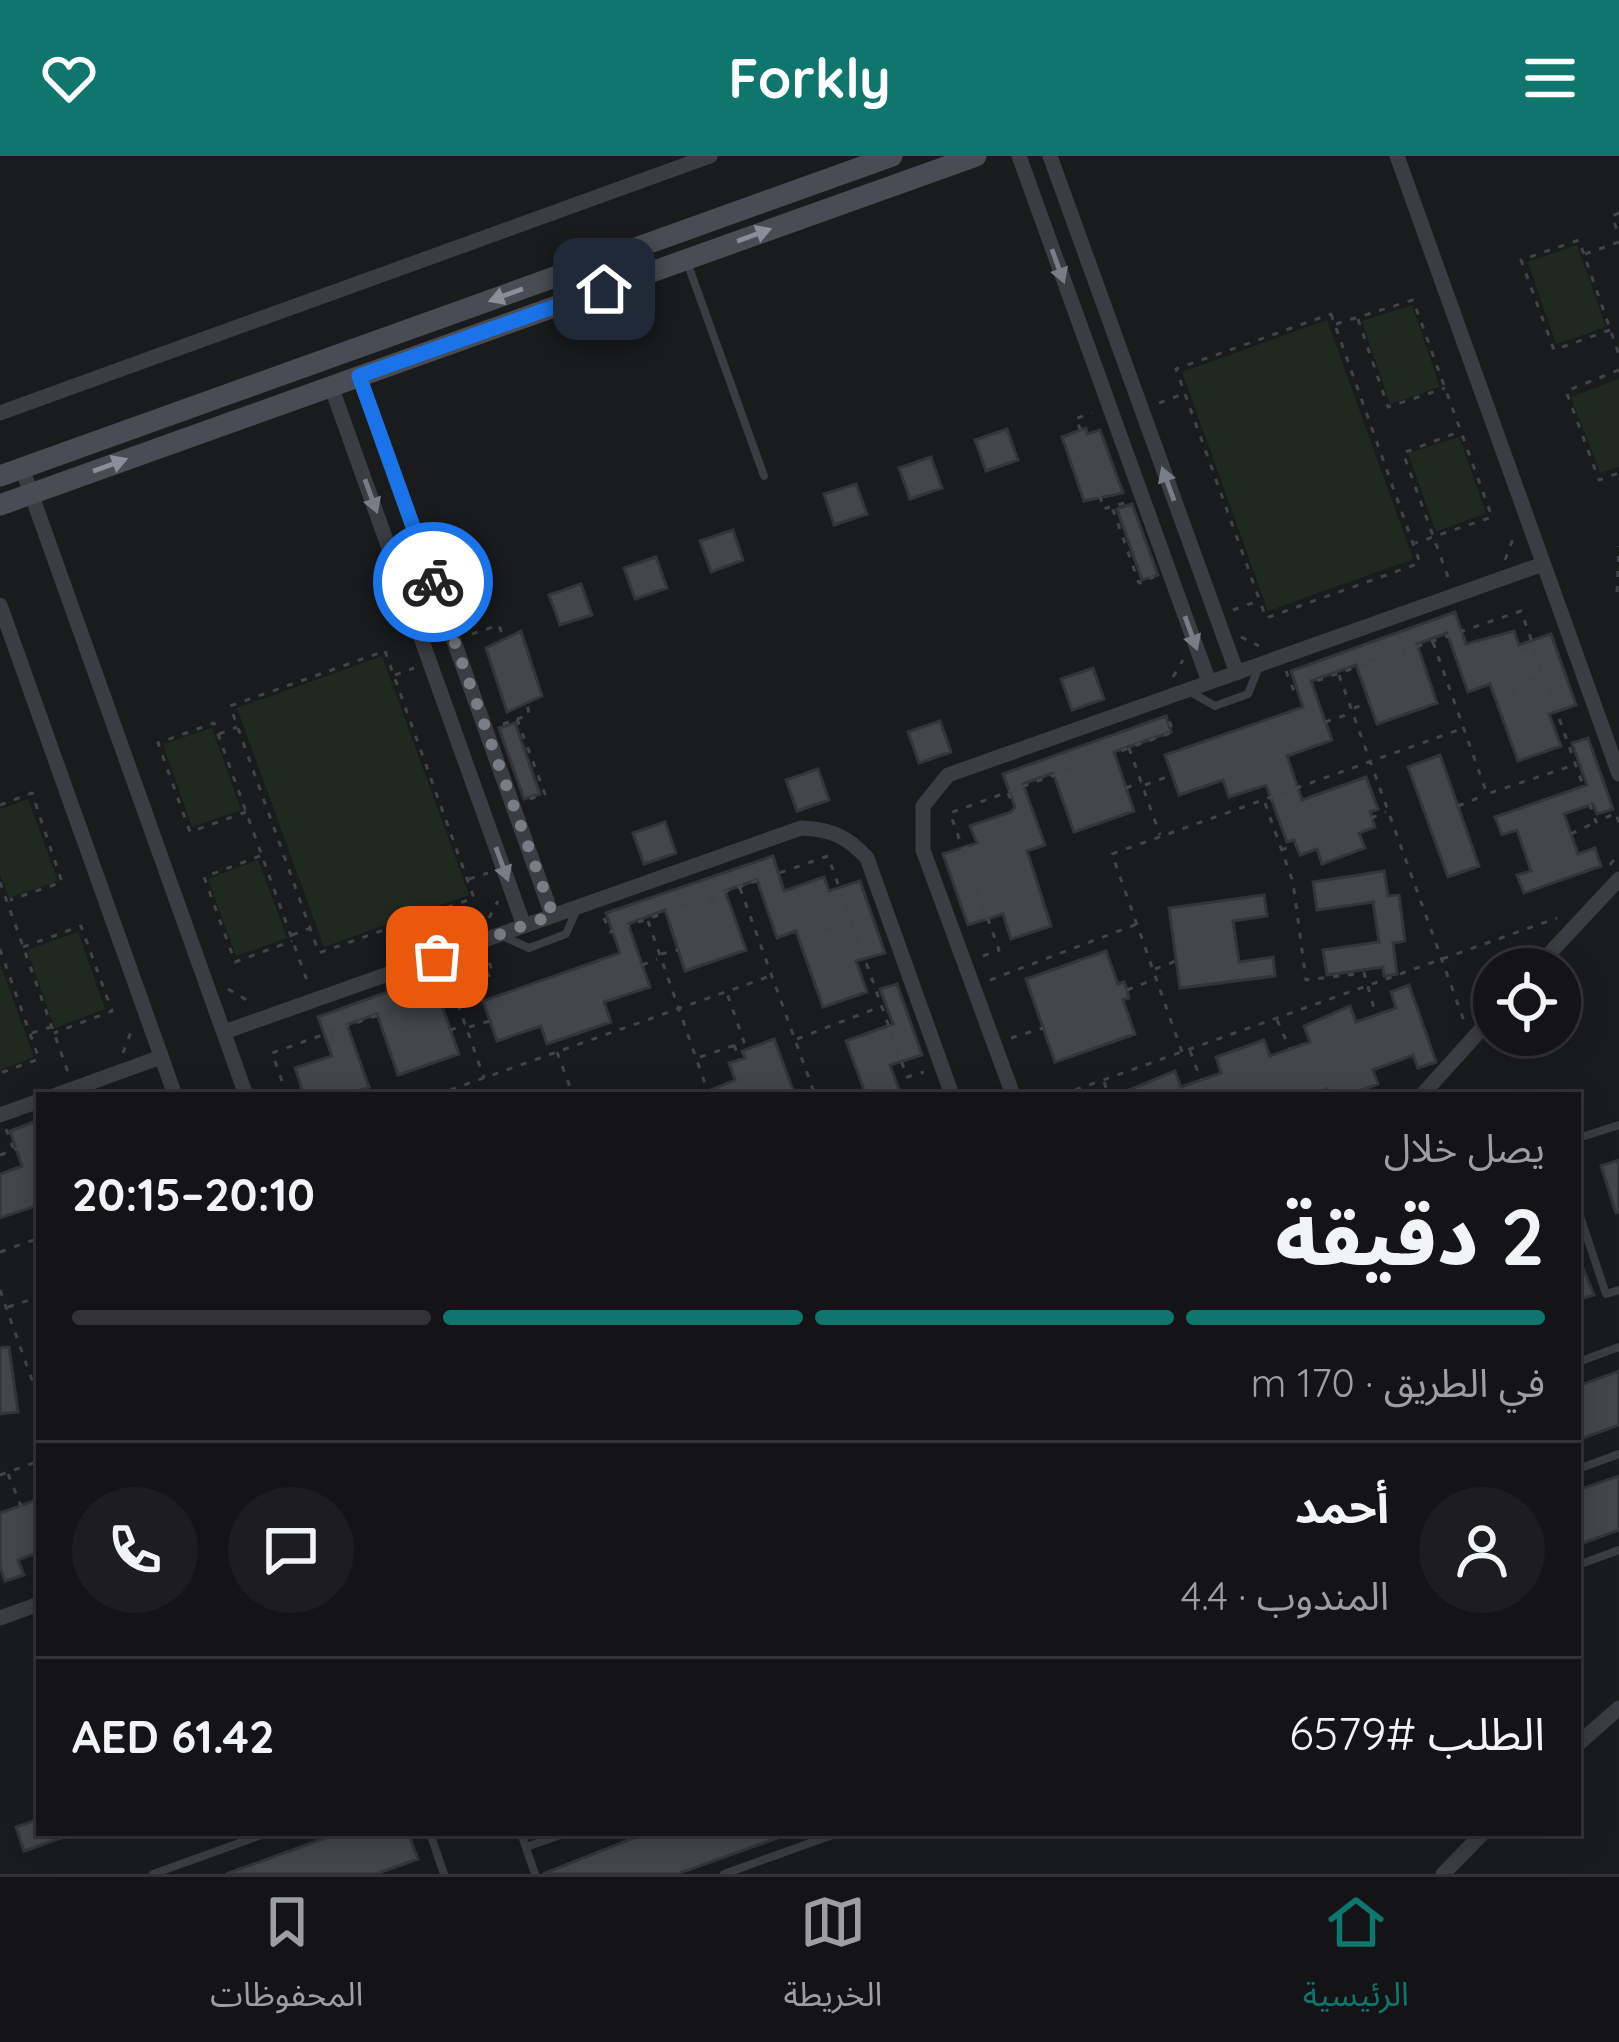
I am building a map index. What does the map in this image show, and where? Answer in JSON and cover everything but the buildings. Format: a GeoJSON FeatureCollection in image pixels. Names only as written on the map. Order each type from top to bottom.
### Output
{"type":"FeatureCollection","features":[{"type":"Feature","properties":{"kind":"main road"},"geometry":{"type":"LineString","coordinates":[[11,472],[892,156]]}},
{"type":"Feature","properties":{"kind":"main road"},"geometry":{"type":"LineString","coordinates":[[0,505],[976,156]]}},
{"type":"Feature","properties":{"kind":"street"},"geometry":{"type":"LineString","coordinates":[[0,413],[710,156]]}},
{"type":"Feature","properties":{"kind":"street"},"geometry":{"type":"LineString","coordinates":[[1019,156],[1106,412],[1209,682]]}},
{"type":"Feature","properties":{"kind":"street"},"geometry":{"type":"LineString","coordinates":[[1050,156],[1146,405],[1237,673]]}},
{"type":"Feature","properties":{"kind":"street"},"geometry":{"type":"LineString","coordinates":[[1397,156],[1619,775]]}},
{"type":"Feature","properties":{"kind":"street"},"geometry":{"type":"LineString","coordinates":[[359,376],[553,915]]}},
{"type":"Feature","properties":{"kind":"street"},"geometry":{"type":"LineString","coordinates":[[332,386],[524,926]]}},
{"type":"Feature","properties":{"kind":"street"},"geometry":{"type":"LineString","coordinates":[[1106,412],[1146,405]]}},
{"type":"Feature","properties":{"kind":"street"},"geometry":{"type":"LineString","coordinates":[[11,472],[32,493],[245,1092]]}},
{"type":"Feature","properties":{"kind":"street"},"geometry":{"type":"LineString","coordinates":[[1012,1092],[923,850],[923,806],[948,775],[1209,682],[1264,670],[1544,564]]}},
{"type":"Feature","properties":{"kind":"street"},"geometry":{"type":"LineString","coordinates":[[0,605],[174,1092]]}},
{"type":"Feature","properties":{"kind":"street"},"geometry":{"type":"LineString","coordinates":[[224,1032],[499,941],[553,915],[801,828],[827,829],[851,841],[867,858],[951,1092]]}},
{"type":"Feature","properties":{"kind":"street"},"geometry":{"type":"LineString","coordinates":[[1555,948],[1619,879]]}},
{"type":"Feature","properties":{"kind":"street"},"geometry":{"type":"LineString","coordinates":[[1425,1092],[1473,1038]]}},
{"type":"Feature","properties":{"kind":"street"},"geometry":{"type":"LineString","coordinates":[[54,1089],[161,1057]]}},
{"type":"Feature","properties":{"kind":"street"},"geometry":{"type":"LineString","coordinates":[[0,1115],[36,1102]]}},
{"type":"Feature","properties":{"kind":"street"},"geometry":{"type":"LineString","coordinates":[[0,1618],[36,1605]]}},
{"type":"Feature","properties":{"kind":"street"},"geometry":{"type":"LineString","coordinates":[[1581,1741],[1619,1708]]}},
{"type":"Feature","properties":{"kind":"street"},"geometry":{"type":"LineString","coordinates":[[1443,1874],[1480,1836]]}},
{"type":"Feature","properties":{"kind":"lane"},"geometry":{"type":"LineString","coordinates":[[686,260],[764,476]]}},
{"type":"Feature","properties":{"kind":"lane"},"geometry":{"type":"LineString","coordinates":[[1188,690],[1215,706],[1248,694],[1264,670]]}},
{"type":"Feature","properties":{"kind":"lane"},"geometry":{"type":"LineString","coordinates":[[499,941],[529,948],[566,934],[578,906]]}},
{"type":"Feature","properties":{"kind":"lane"},"geometry":{"type":"LineString","coordinates":[[1581,1137],[1619,1125]]}},
{"type":"Feature","properties":{"kind":"lane"},"geometry":{"type":"LineString","coordinates":[[1581,1219],[1606,1294],[1619,1290]]}},
{"type":"Feature","properties":{"kind":"lane"},"geometry":{"type":"LineString","coordinates":[[1581,1361],[1619,1347]]}},
{"type":"Feature","properties":{"kind":"lane"},"geometry":{"type":"LineString","coordinates":[[1581,1468],[1619,1454]]}},
{"type":"Feature","properties":{"kind":"lane"},"geometry":{"type":"LineString","coordinates":[[1581,1564],[1619,1550]]}},
{"type":"Feature","properties":{"kind":"lane"},"geometry":{"type":"LineString","coordinates":[[153,1874],[259,1836]]}},
{"type":"Feature","properties":{"kind":"lane"},"geometry":{"type":"LineString","coordinates":[[431,1836],[444,1874]]}},
{"type":"Feature","properties":{"kind":"lane"},"geometry":{"type":"LineString","coordinates":[[522,1836],[535,1874]]}},
{"type":"Feature","properties":{"kind":"lane"},"geometry":{"type":"LineString","coordinates":[[526,1847],[557,1836]]}},
{"type":"Feature","properties":{"kind":"lane"},"geometry":{"type":"LineString","coordinates":[[724,1874],[830,1836]]}},
{"type":"Feature","properties":{"kind":"path"},"geometry":{"type":"LineString","coordinates":[[1584,255],[1619,239],[1612,216],[1619,213]]}},
{"type":"Feature","properties":{"kind":"path"},"geometry":{"type":"LineString","coordinates":[[1610,330],[1554,350],[1521,260],[1579,240],[1619,356]]}},
{"type":"Feature","properties":{"kind":"path"},"geometry":{"type":"LineString","coordinates":[[1334,324],[1413,300],[1492,517],[1413,544]]}},
{"type":"Feature","properties":{"kind":"path"},"geometry":{"type":"LineString","coordinates":[[1331,314],[1334,324],[1420,563],[1266,618],[1177,369],[1331,314]]}},
{"type":"Feature","properties":{"kind":"path"},"geometry":{"type":"LineString","coordinates":[[1357,317],[1388,406],[1445,388]]}},
{"type":"Feature","properties":{"kind":"path"},"geometry":{"type":"LineString","coordinates":[[1619,370],[1566,391],[1599,481],[1619,473]]}},
{"type":"Feature","properties":{"kind":"path"},"geometry":{"type":"LineString","coordinates":[[1146,405],[1185,393]]}},
{"type":"Feature","properties":{"kind":"path"},"geometry":{"type":"LineString","coordinates":[[1081,430],[1076,418],[1106,412]]}},
{"type":"Feature","properties":{"kind":"path"},"geometry":{"type":"LineString","coordinates":[[1451,584],[1403,453],[1461,431]]}},
{"type":"Feature","properties":{"kind":"path"},"geometry":{"type":"LineString","coordinates":[[1100,496],[1103,509],[1112,506]]}},
{"type":"Feature","properties":{"kind":"path"},"geometry":{"type":"LineString","coordinates":[[1502,563],[1510,553],[1514,526]]}},
{"type":"Feature","properties":{"kind":"path"},"geometry":{"type":"LineString","coordinates":[[1617,592],[1619,547]]}},
{"type":"Feature","properties":{"kind":"path"},"geometry":{"type":"LineString","coordinates":[[1226,613],[1259,600]]}},
{"type":"Feature","properties":{"kind":"path"},"geometry":{"type":"LineString","coordinates":[[1264,670],[1285,669],[1293,688],[1521,611],[1596,822]]}},
{"type":"Feature","properties":{"kind":"path"},"geometry":{"type":"LineString","coordinates":[[465,636],[499,626],[502,637]]}},
{"type":"Feature","properties":{"kind":"path"},"geometry":{"type":"LineString","coordinates":[[1462,631],[1468,643]]}},
{"type":"Feature","properties":{"kind":"path"},"geometry":{"type":"LineString","coordinates":[[1238,634],[1261,646],[1276,645]]}},
{"type":"Feature","properties":{"kind":"path"},"geometry":{"type":"LineString","coordinates":[[1371,662],[1365,645],[1372,639]]}},
{"type":"Feature","properties":{"kind":"path"},"geometry":{"type":"LineString","coordinates":[[1382,640],[1387,656]]}},
{"type":"Feature","properties":{"kind":"path"},"geometry":{"type":"LineString","coordinates":[[1432,641],[1486,794]]}},
{"type":"Feature","properties":{"kind":"path"},"geometry":{"type":"LineString","coordinates":[[1521,651],[1533,646]]}},
{"type":"Feature","properties":{"kind":"path"},"geometry":{"type":"LineString","coordinates":[[385,651],[393,675],[474,898],[319,953],[230,706],[385,651]]}},
{"type":"Feature","properties":{"kind":"path"},"geometry":{"type":"LineString","coordinates":[[1402,651],[1408,664]]}},
{"type":"Feature","properties":{"kind":"path"},"geometry":{"type":"LineString","coordinates":[[393,675],[421,666]]}},
{"type":"Feature","properties":{"kind":"path"},"geometry":{"type":"LineString","coordinates":[[1338,673],[1466,1025]]}},
{"type":"Feature","properties":{"kind":"path"},"geometry":{"type":"LineString","coordinates":[[1514,695],[1510,687],[1543,676]]}},
{"type":"Feature","properties":{"kind":"path"},"geometry":{"type":"LineString","coordinates":[[517,719],[529,715],[527,700]]}},
{"type":"Feature","properties":{"kind":"path"},"geometry":{"type":"LineString","coordinates":[[1325,722],[1370,702]]}},
{"type":"Feature","properties":{"kind":"path"},"geometry":{"type":"LineString","coordinates":[[980,960],[999,950],[950,813],[1173,732],[1166,712],[1171,710]]}},
{"type":"Feature","properties":{"kind":"path"},"geometry":{"type":"LineString","coordinates":[[246,812],[190,832],[158,743],[214,723],[262,856],[291,939],[309,988]]}},
{"type":"Feature","properties":{"kind":"path"},"geometry":{"type":"LineString","coordinates":[[218,734],[238,727]]}},
{"type":"Feature","properties":{"kind":"path"},"geometry":{"type":"LineString","coordinates":[[1182,1052],[1112,854],[1464,728]]}},
{"type":"Feature","properties":{"kind":"path"},"geometry":{"type":"LineString","coordinates":[[1130,748],[1161,837]]}},
{"type":"Feature","properties":{"kind":"path"},"geometry":{"type":"LineString","coordinates":[[1458,806],[1574,765]]}},
{"type":"Feature","properties":{"kind":"path"},"geometry":{"type":"LineString","coordinates":[[1066,771],[1073,784]]}},
{"type":"Feature","properties":{"kind":"path"},"geometry":{"type":"LineString","coordinates":[[1126,788],[1172,776]]}},
{"type":"Feature","properties":{"kind":"path"},"geometry":{"type":"LineString","coordinates":[[0,805],[32,793],[62,882],[7,901]]}},
{"type":"Feature","properties":{"kind":"path"},"geometry":{"type":"LineString","coordinates":[[1008,793],[1014,807]]}},
{"type":"Feature","properties":{"kind":"path"},"geometry":{"type":"LineString","coordinates":[[1264,800],[1292,882],[1306,980],[1365,971],[1365,987],[1376,1015]]}},
{"type":"Feature","properties":{"kind":"path"},"geometry":{"type":"LineString","coordinates":[[1372,818],[1389,811]]}},
{"type":"Feature","properties":{"kind":"path"},"geometry":{"type":"LineString","coordinates":[[1571,834],[1616,813],[1619,823]]}},
{"type":"Feature","properties":{"kind":"path"},"geometry":{"type":"LineString","coordinates":[[963,849],[977,844]]}},
{"type":"Feature","properties":{"kind":"path"},"geometry":{"type":"LineString","coordinates":[[1281,850],[1296,845]]}},
{"type":"Feature","properties":{"kind":"path"},"geometry":{"type":"LineString","coordinates":[[262,856],[204,877],[235,962],[310,928]]}},
{"type":"Feature","properties":{"kind":"path"},"geometry":{"type":"LineString","coordinates":[[602,911],[610,932],[829,856],[907,1077]]}},
{"type":"Feature","properties":{"kind":"path"},"geometry":{"type":"LineString","coordinates":[[467,880],[495,870],[499,879]]}},
{"type":"Feature","properties":{"kind":"path"},"geometry":{"type":"LineString","coordinates":[[771,876],[778,889]]}},
{"type":"Feature","properties":{"kind":"path"},"geometry":{"type":"LineString","coordinates":[[0,882],[70,1077]]}},
{"type":"Feature","properties":{"kind":"path"},"geometry":{"type":"LineString","coordinates":[[740,887],[814,1092]]}},
{"type":"Feature","properties":{"kind":"path"},"geometry":{"type":"LineString","coordinates":[[830,896],[841,892]]}},
{"type":"Feature","properties":{"kind":"path"},"geometry":{"type":"LineString","coordinates":[[981,898],[992,893]]}},
{"type":"Feature","properties":{"kind":"path"},"geometry":{"type":"LineString","coordinates":[[710,897],[716,912]]}},
{"type":"Feature","properties":{"kind":"path"},"geometry":{"type":"LineString","coordinates":[[482,925],[499,898]]}},
{"type":"Feature","properties":{"kind":"path"},"geometry":{"type":"LineString","coordinates":[[1069,1092],[1565,916]]}},
{"type":"Feature","properties":{"kind":"path"},"geometry":{"type":"LineString","coordinates":[[647,919],[709,1092]]}},
{"type":"Feature","properties":{"kind":"path"},"geometry":{"type":"LineString","coordinates":[[822,940],[818,932],[851,921]]}},
{"type":"Feature","properties":{"kind":"path"},"geometry":{"type":"LineString","coordinates":[[987,979],[1137,924]]}},
{"type":"Feature","properties":{"kind":"path"},"geometry":{"type":"LineString","coordinates":[[23,947],[81,926],[112,1011],[30,1034]]}},
{"type":"Feature","properties":{"kind":"path"},"geometry":{"type":"LineString","coordinates":[[287,1092],[272,1053],[493,974],[486,952],[499,941]]}},
{"type":"Feature","properties":{"kind":"path"},"geometry":{"type":"LineString","coordinates":[[0,949],[39,1059],[0,1073]]}},
{"type":"Feature","properties":{"kind":"path"},"geometry":{"type":"LineString","coordinates":[[642,965],[678,950]]}},
{"type":"Feature","properties":{"kind":"path"},"geometry":{"type":"LineString","coordinates":[[1153,970],[1176,962]]}},
{"type":"Feature","properties":{"kind":"path"},"geometry":{"type":"LineString","coordinates":[[862,978],[870,973]]}},
{"type":"Feature","properties":{"kind":"path"},"geometry":{"type":"LineString","coordinates":[[444,1092],[773,975]]}},
{"type":"Feature","properties":{"kind":"path"},"geometry":{"type":"LineString","coordinates":[[1127,990],[1156,979]]}},
{"type":"Feature","properties":{"kind":"path"},"geometry":{"type":"LineString","coordinates":[[226,986],[236,997],[267,1003]]}},
{"type":"Feature","properties":{"kind":"path"},"geometry":{"type":"LineString","coordinates":[[453,989],[484,1078]]}},
{"type":"Feature","properties":{"kind":"path"},"geometry":{"type":"LineString","coordinates":[[696,1058],[744,1042],[727,992]]}},
{"type":"Feature","properties":{"kind":"path"},"geometry":{"type":"LineString","coordinates":[[796,1040],[882,1006]]}},
{"type":"Feature","properties":{"kind":"path"},"geometry":{"type":"LineString","coordinates":[[390,1011],[397,1027]]}},
{"type":"Feature","properties":{"kind":"path"},"geometry":{"type":"LineString","coordinates":[[118,1059],[133,1034],[131,1018]]}},
{"type":"Feature","properties":{"kind":"path"},"geometry":{"type":"LineString","coordinates":[[1277,1018],[1290,1049]]}},
{"type":"Feature","properties":{"kind":"path"},"geometry":{"type":"LineString","coordinates":[[450,1030],[490,1021]]}},
{"type":"Feature","properties":{"kind":"path"},"geometry":{"type":"LineString","coordinates":[[1008,1042],[1043,1028]]}},
{"type":"Feature","properties":{"kind":"path"},"geometry":{"type":"LineString","coordinates":[[330,1032],[339,1050]]}},
{"type":"Feature","properties":{"kind":"path"},"geometry":{"type":"LineString","coordinates":[[734,1046],[740,1060]]}},
{"type":"Feature","properties":{"kind":"path"},"geometry":{"type":"LineString","coordinates":[[1189,1049],[1201,1080]]}},
{"type":"Feature","properties":{"kind":"path"},"geometry":{"type":"LineString","coordinates":[[557,1052],[572,1092]]}},
{"type":"Feature","properties":{"kind":"path"},"geometry":{"type":"LineString","coordinates":[[896,1080],[928,1070],[933,1083]]}},
{"type":"Feature","properties":{"kind":"path"},"geometry":{"type":"LineString","coordinates":[[54,1089],[86,1071]]}},
{"type":"Feature","properties":{"kind":"path"},"geometry":{"type":"LineString","coordinates":[[1103,1080],[1108,1092]]}},
{"type":"Feature","properties":{"kind":"path"},"geometry":{"type":"LineString","coordinates":[[289,1092],[301,1087]]}},
{"type":"Feature","properties":{"kind":"path"},"geometry":{"type":"LineString","coordinates":[[0,1131],[6,1129],[14,1150]]}},
{"type":"Feature","properties":{"kind":"path"},"geometry":{"type":"LineString","coordinates":[[0,1155],[36,1141]]}},
{"type":"Feature","properties":{"kind":"path"},"geometry":{"type":"LineString","coordinates":[[22,1147],[28,1160]]}},
{"type":"Feature","properties":{"kind":"path"},"geometry":{"type":"LineString","coordinates":[[0,1252],[36,1239]]}},
{"type":"Feature","properties":{"kind":"path"},"geometry":{"type":"LineString","coordinates":[[0,1290],[36,1392]]}},
{"type":"Feature","properties":{"kind":"path"},"geometry":{"type":"LineString","coordinates":[[6,1308],[36,1298]]}},
{"type":"Feature","properties":{"kind":"path"},"geometry":{"type":"LineString","coordinates":[[0,1475],[36,1462]]}},
{"type":"Feature","properties":{"kind":"path"},"geometry":{"type":"LineString","coordinates":[[7,1472],[21,1506]]}},
{"type":"Feature","properties":{"kind":"shaded area"},"geometry":{"type":"Polygon","coordinates":[[[1577,245],[1606,327],[1556,344],[1528,262],[1577,245]]]}},
{"type":"Feature","properties":{"kind":"shaded area"},"geometry":{"type":"Polygon","coordinates":[[[1412,305],[1440,387],[1390,404],[1362,321],[1412,305]]]}},
{"type":"Feature","properties":{"kind":"shaded area"},"geometry":{"type":"Polygon","coordinates":[[[1327,320],[1413,559],[1268,611],[1182,372],[1327,320]]]}},
{"type":"Feature","properties":{"kind":"shaded area"},"geometry":{"type":"Polygon","coordinates":[[[1619,379],[1619,467],[1600,473],[1571,397],[1619,379]]]}},
{"type":"Feature","properties":{"kind":"shaded area"},"geometry":{"type":"Polygon","coordinates":[[[1459,437],[1486,513],[1436,532],[1408,453],[1459,437]]]}},
{"type":"Feature","properties":{"kind":"shaded area"},"geometry":{"type":"Polygon","coordinates":[[[382,656],[469,895],[324,947],[237,708],[382,656]]]}},
{"type":"Feature","properties":{"kind":"shaded area"},"geometry":{"type":"Polygon","coordinates":[[[212,728],[241,810],[192,827],[163,744],[212,728]]]}},
{"type":"Feature","properties":{"kind":"shaded area"},"geometry":{"type":"Polygon","coordinates":[[[28,799],[58,881],[9,898],[0,874],[0,809],[28,799]]]}},
{"type":"Feature","properties":{"kind":"shaded area"},"geometry":{"type":"Polygon","coordinates":[[[258,860],[287,938],[236,956],[208,879],[258,860]]]}},
{"type":"Feature","properties":{"kind":"shaded area"},"geometry":{"type":"Polygon","coordinates":[[[78,932],[105,1009],[55,1028],[27,950],[78,932]]]}},
{"type":"Feature","properties":{"kind":"shaded area"},"geometry":{"type":"Polygon","coordinates":[[[0,964],[34,1057],[0,1070],[0,964]]]}},
{"type":"Feature","properties":{"kind":"way so far"},"geometry":{"type":"LineString","coordinates":[[433,582],[553,915],[437,957]]}},
{"type":"Feature","properties":{"kind":"route"},"geometry":{"type":"LineString","coordinates":[[433,582],[359,376],[604,289]]}}]}
